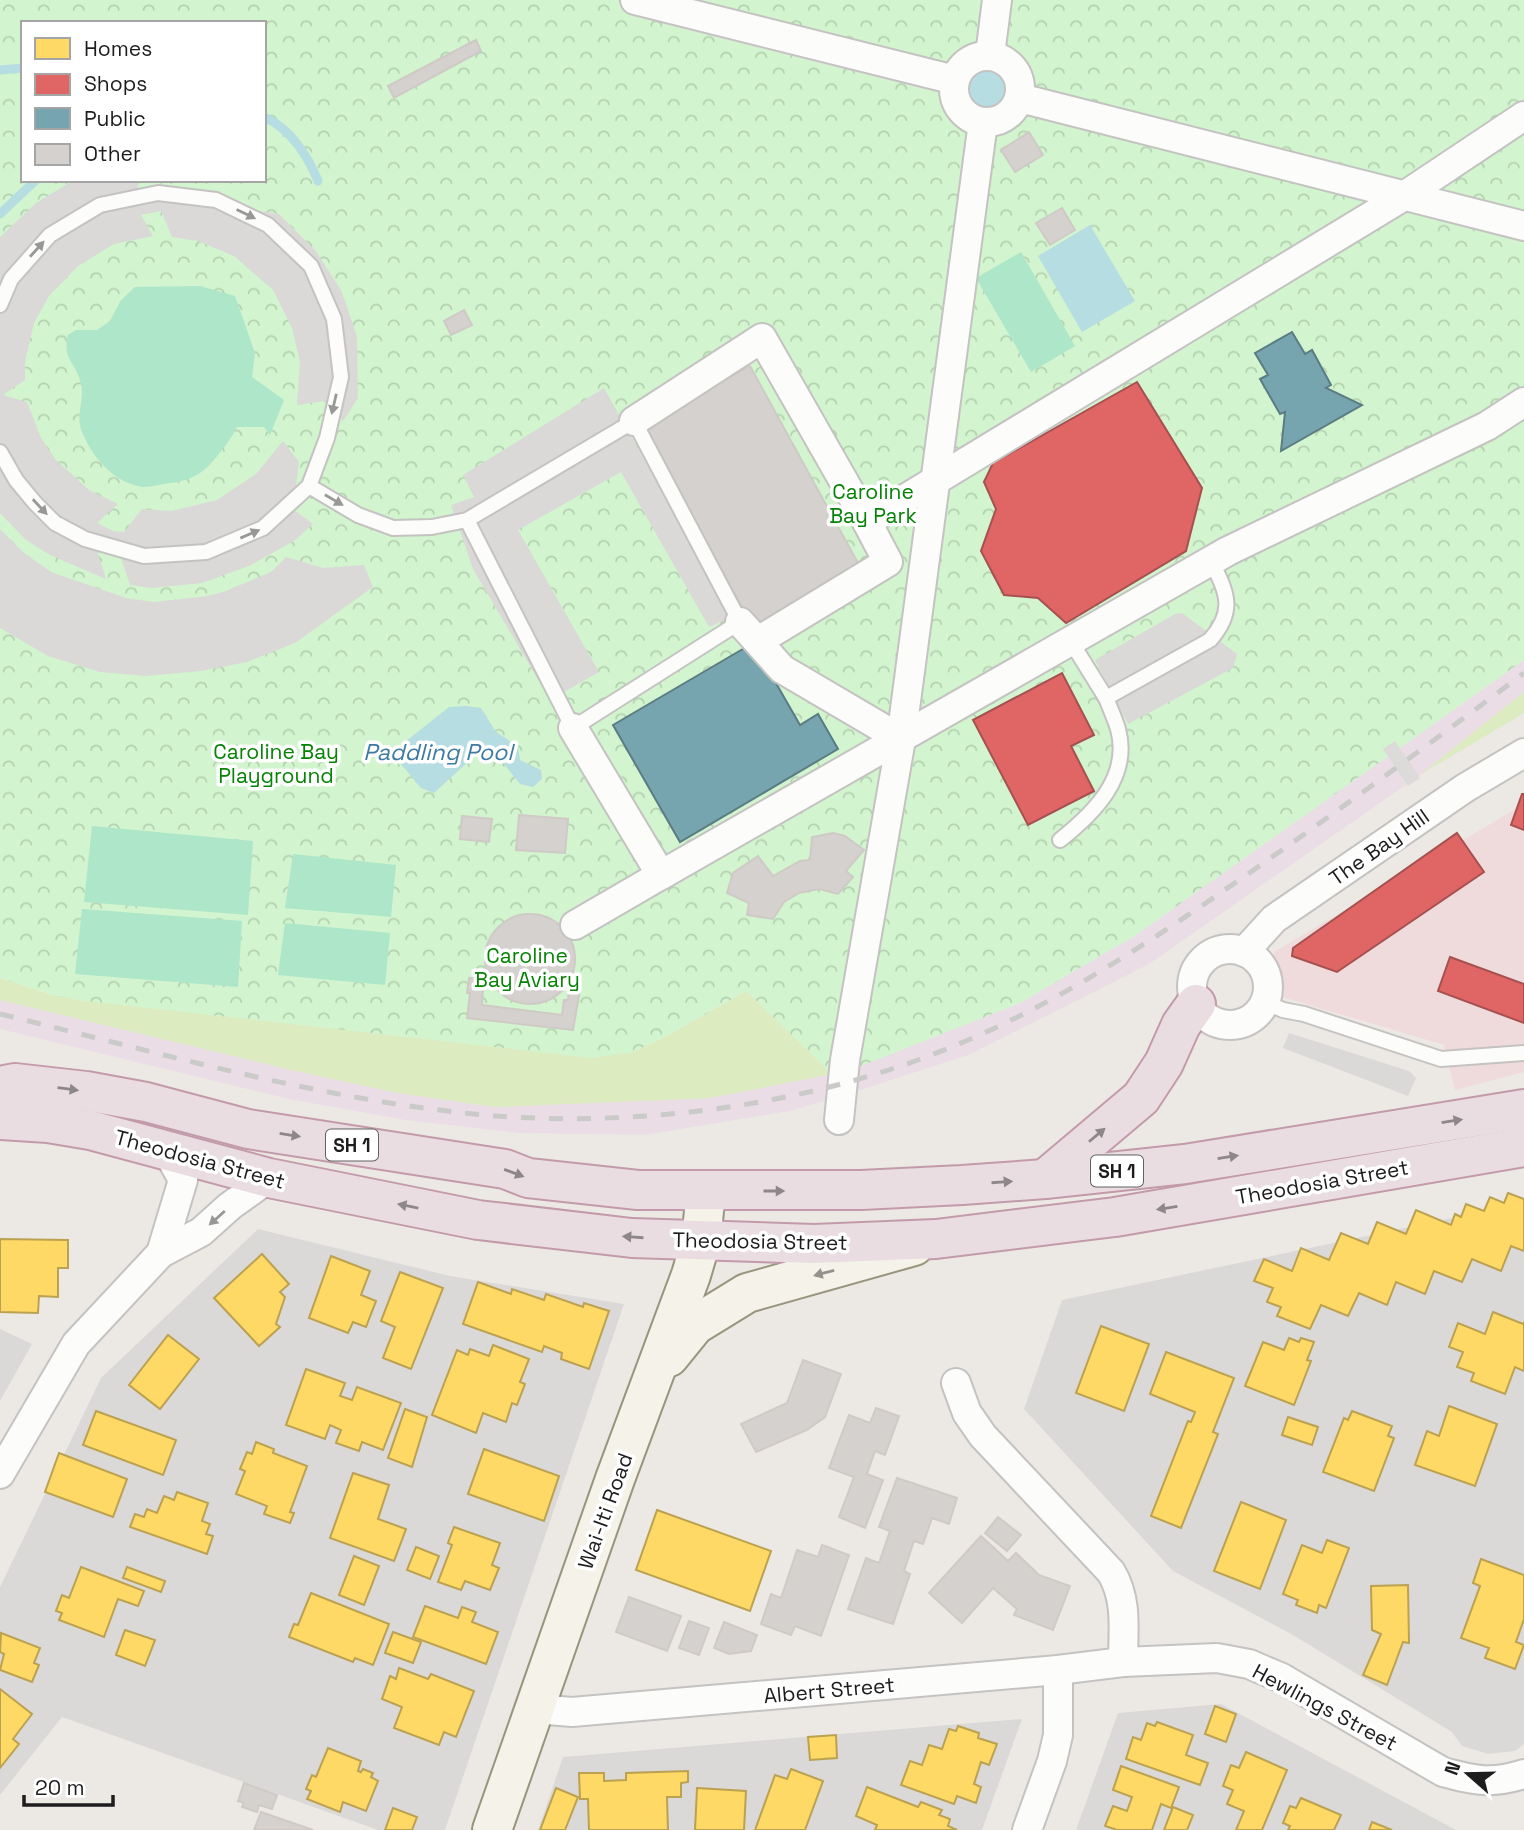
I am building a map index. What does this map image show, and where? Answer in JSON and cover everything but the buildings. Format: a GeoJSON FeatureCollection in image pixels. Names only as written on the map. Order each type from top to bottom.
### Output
{"type":"FeatureCollection","features":[{"type":"Feature","properties":{"kind":"highway"},"geometry":{"type":"LineString","coordinates":[[1045,1179],[1141,1098],[1164,1063],[1181,1025],[1196,1004]]}},
{"type":"Feature","properties":{"kind":"highway","name":"Theodosia Street"},"geometry":{"type":"LineString","coordinates":[[0,1086],[15,1083],[122,1097],[248,1129],[505,1169],[528,1178],[638,1190],[861,1190],[1045,1179],[1185,1164],[1524,1109]]}},
{"type":"Feature","properties":{"kind":"highway","name":"Theodosia Street"},"geometry":{"type":"LineString","coordinates":[[0,1120],[79,1128],[269,1178],[478,1220],[632,1238],[814,1244],[936,1239],[1115,1217],[1524,1147]]}},
{"type":"Feature","properties":{"kind":"main road","name":"Wai-Iti Road"},"geometry":{"type":"LineString","coordinates":[[492,1830],[701,1241],[706,1191]]}},
{"type":"Feature","properties":{"kind":"main road"},"geometry":{"type":"LineString","coordinates":[[654,1376],[695,1325],[747,1293],[825,1273],[936,1239]]}},
{"type":"Feature","properties":{"kind":"street"},"geometry":{"type":"LineString","coordinates":[[635,0],[955,80]]}},
{"type":"Feature","properties":{"kind":"street"},"geometry":{"type":"LineString","coordinates":[[990,55],[997,0]]}},
{"type":"Feature","properties":{"kind":"street"},"geometry":{"type":"LineString","coordinates":[[990,55],[1003,59],[1012,66],[1021,87],[1020,98],[1010,114],[992,122],[983,122],[974,119],[959,107],[955,99],[955,80],[965,64],[973,58],[990,55]]}},
{"type":"Feature","properties":{"kind":"street"},"geometry":{"type":"LineString","coordinates":[[1020,98],[1524,226]]}},
{"type":"Feature","properties":{"kind":"street"},"geometry":{"type":"LineString","coordinates":[[867,522],[1404,196],[1524,116]]}},
{"type":"Feature","properties":{"kind":"street"},"geometry":{"type":"LineString","coordinates":[[839,1120],[845,1060],[901,739],[983,122]]}},
{"type":"Feature","properties":{"kind":"street"},"geometry":{"type":"LineString","coordinates":[[634,421],[762,338],[888,562],[749,631],[782,669],[901,739]]}},
{"type":"Feature","properties":{"kind":"street"},"geometry":{"type":"LineString","coordinates":[[575,925],[1211,561],[1487,426],[1524,402]]}},
{"type":"Feature","properties":{"kind":"street"},"geometry":{"type":"LineString","coordinates":[[573,728],[661,876]]}},
{"type":"Feature","properties":{"kind":"street","name":"The Bay Hill"},"geometry":{"type":"LineString","coordinates":[[1244,952],[1274,919],[1465,788],[1524,753]]}},
{"type":"Feature","properties":{"kind":"street"},"geometry":{"type":"LineString","coordinates":[[1233,949],[1244,952],[1262,967],[1267,979],[1265,1002],[1257,1014],[1245,1022],[1231,1025],[1217,1023],[1204,1016],[1196,1004],[1192,994],[1192,982],[1202,961],[1211,954],[1233,949]]}},
{"type":"Feature","properties":{"kind":"street"},"geometry":{"type":"LineString","coordinates":[[161,1252],[183,1180],[166,1149]]}},
{"type":"Feature","properties":{"kind":"street"},"geometry":{"type":"LineString","coordinates":[[0,1474],[76,1344],[161,1252],[201,1232],[230,1206],[269,1178]]}},
{"type":"Feature","properties":{"kind":"street"},"geometry":{"type":"LineString","coordinates":[[956,1383],[967,1413],[983,1437],[1111,1572],[1119,1585],[1124,1603],[1123,1662]]}},
{"type":"Feature","properties":{"kind":"street","name":"Hewlings Street"},"geometry":{"type":"LineString","coordinates":[[1123,1662],[1217,1658],[1249,1664],[1282,1678],[1443,1772],[1468,1779],[1500,1782],[1524,1774]]}},
{"type":"Feature","properties":{"kind":"street","name":"Albert Street"},"geometry":{"type":"LineString","coordinates":[[535,1709],[572,1712],[1058,1671],[1123,1662]]}},
{"type":"Feature","properties":{"kind":"street"},"geometry":{"type":"LineString","coordinates":[[1027,1830],[1052,1761],[1058,1735],[1058,1671]]}},
{"type":"Feature","properties":{"kind":"lane"},"geometry":{"type":"LineString","coordinates":[[0,305],[11,279],[50,235],[100,205],[158,193],[216,200],[268,225],[311,266],[334,319],[341,377],[327,438],[309,486],[264,528],[206,552],[144,556],[85,539],[55,523],[16,480],[0,452]]}},
{"type":"Feature","properties":{"kind":"lane"},"geometry":{"type":"LineString","coordinates":[[309,486],[358,514],[393,528],[432,527],[467,520],[634,421],[749,631],[573,728],[467,520]]}},
{"type":"Feature","properties":{"kind":"lane"},"geometry":{"type":"LineString","coordinates":[[1106,698],[1210,640],[1222,627],[1226,589],[1211,561]]}},
{"type":"Feature","properties":{"kind":"lane"},"geometry":{"type":"LineString","coordinates":[[1060,839],[1098,806],[1118,773],[1121,746],[1118,729],[1106,698],[1070,640]]}},
{"type":"Feature","properties":{"kind":"lane"},"geometry":{"type":"LineString","coordinates":[[1265,1002],[1441,1059],[1524,1053]]}},
{"type":"Feature","properties":{"kind":"shaded area"},"geometry":{"type":"Polygon","coordinates":[[[71,182],[139,182],[137,191],[279,214],[316,251],[342,292],[357,337],[358,398],[343,421],[323,401],[297,405],[300,362],[292,328],[273,290],[234,256],[198,241],[172,237],[161,211],[141,215],[153,236],[114,244],[78,266],[49,296],[34,323],[25,362],[25,380],[3,395],[27,402],[41,438],[56,460],[89,490],[118,504],[97,523],[113,531],[124,532],[142,509],[172,511],[217,500],[256,474],[283,441],[299,462],[293,509],[313,524],[294,541],[249,566],[202,583],[152,588],[130,585],[120,555],[97,550],[106,579],[50,555],[26,540],[0,513],[0,237],[36,203],[71,182]]]}},
{"type":"Feature","properties":{"kind":"shaded area"},"geometry":{"type":"Polygon","coordinates":[[[604,388],[732,617],[709,627],[621,472],[518,530],[599,672],[550,700],[473,569],[451,505],[474,497],[463,475],[604,388]]]}},
{"type":"Feature","properties":{"kind":"shaded area"},"geometry":{"type":"Polygon","coordinates":[[[0,529],[24,553],[51,572],[126,598],[154,602],[208,596],[271,572],[286,557],[323,568],[364,565],[373,587],[295,643],[247,662],[201,671],[146,676],[100,672],[48,656],[0,628],[0,529]]]}},
{"type":"Feature","properties":{"kind":"shaded area"},"geometry":{"type":"Polygon","coordinates":[[[1182,613],[1237,654],[1233,668],[1128,724],[1095,660],[1175,614],[1182,613]]]}},
{"type":"Feature","properties":{"kind":"shaded area"},"geometry":{"type":"Polygon","coordinates":[[[1524,660],[1524,692],[1420,775],[1149,964],[971,1054],[857,1091],[853,1073],[861,1066],[1020,1003],[1136,935],[1524,660]]]}},
{"type":"Feature","properties":{"kind":"shaded area"},"geometry":{"type":"Polygon","coordinates":[[[1524,804],[1524,1072],[1455,1090],[1444,1045],[1275,995],[1274,952],[1524,804]]]}},
{"type":"Feature","properties":{"kind":"shaded area"},"geometry":{"type":"Polygon","coordinates":[[[0,1000],[291,1070],[398,1093],[494,1107],[710,1098],[832,1074],[827,1084],[831,1099],[790,1111],[644,1135],[520,1133],[405,1120],[289,1099],[0,1029],[0,1000]]]}},
{"type":"Feature","properties":{"kind":"shaded area"},"geometry":{"type":"Polygon","coordinates":[[[1289,1033],[1409,1071],[1416,1078],[1408,1096],[1283,1048],[1289,1033]]]}},
{"type":"Feature","properties":{"kind":"shaded area"},"geometry":{"type":"Polygon","coordinates":[[[1524,1203],[1524,1744],[1515,1751],[1488,1754],[1462,1746],[1452,1732],[1293,1635],[1173,1571],[1024,1409],[1062,1300],[1524,1203]]]}},
{"type":"Feature","properties":{"kind":"shaded area"},"geometry":{"type":"Polygon","coordinates":[[[258,1229],[450,1276],[624,1304],[445,1830],[378,1830],[62,1717],[0,1795],[0,1587],[101,1378],[258,1229]]]}},
{"type":"Feature","properties":{"kind":"shaded area"},"geometry":{"type":"Polygon","coordinates":[[[0,1329],[32,1344],[0,1401],[0,1329]]]}},
{"type":"Feature","properties":{"kind":"shaded area"},"geometry":{"type":"Polygon","coordinates":[[[1221,1704],[1456,1830],[1076,1830],[1118,1713],[1221,1704]]]}},
{"type":"Feature","properties":{"kind":"shaded area"},"geometry":{"type":"Polygon","coordinates":[[[1022,1719],[982,1830],[538,1830],[563,1757],[1022,1719]]]}},
{"type":"Feature","properties":{"kind":"green space","name":"Caroline Bay Park"},"geometry":{"type":"Polygon","coordinates":[[[0,0],[1524,0],[1524,660],[1136,935],[1020,1003],[861,1066],[832,1074],[746,991],[633,1052],[592,1058],[52,995],[0,978],[0,0]]]}},
{"type":"Feature","properties":{"kind":"green space"},"geometry":{"type":"Polygon","coordinates":[[[1021,252],[1075,346],[1031,372],[976,278],[1021,252]]]}},
{"type":"Feature","properties":{"kind":"green space"},"geometry":{"type":"Polygon","coordinates":[[[200,286],[235,296],[255,353],[252,377],[284,400],[270,435],[264,427],[237,427],[218,455],[198,474],[179,482],[143,487],[133,485],[114,475],[98,460],[82,432],[79,420],[82,390],[79,376],[68,356],[68,335],[76,330],[97,330],[110,321],[121,300],[135,287],[200,286]]]}},
{"type":"Feature","properties":{"kind":"green space"},"geometry":{"type":"Polygon","coordinates":[[[1524,692],[1524,713],[1420,775],[1524,692]]]}},
{"type":"Feature","properties":{"kind":"green space"},"geometry":{"type":"Polygon","coordinates":[[[92,826],[253,841],[248,915],[84,902],[92,826]]]}},
{"type":"Feature","properties":{"kind":"green space"},"geometry":{"type":"Polygon","coordinates":[[[293,854],[396,865],[391,917],[285,908],[293,854]]]}},
{"type":"Feature","properties":{"kind":"green space"},"geometry":{"type":"Polygon","coordinates":[[[82,909],[242,921],[238,987],[75,974],[82,909]]]}},
{"type":"Feature","properties":{"kind":"green space"},"geometry":{"type":"Polygon","coordinates":[[[285,923],[390,933],[385,985],[278,975],[285,923]]]}},
{"type":"Feature","properties":{"kind":"green space"},"geometry":{"type":"Polygon","coordinates":[[[0,978],[52,995],[633,1052],[746,991],[832,1074],[710,1098],[494,1107],[398,1093],[291,1070],[0,1000],[0,978]]]}},
{"type":"Feature","properties":{"kind":"water"},"geometry":{"type":"Polygon","coordinates":[[[986,69],[1001,76],[1008,91],[1001,106],[986,113],[971,106],[964,91],[971,76],[986,69]]]}},
{"type":"Feature","properties":{"kind":"water"},"geometry":{"type":"Polygon","coordinates":[[[1090,225],[1135,301],[1082,332],[1038,256],[1090,225]]]}},
{"type":"Feature","properties":{"kind":"water","name":"Paddling Pool"},"geometry":{"type":"Polygon","coordinates":[[[449,707],[481,708],[496,732],[518,746],[520,760],[541,770],[542,779],[533,787],[520,784],[504,764],[482,749],[434,793],[421,788],[401,764],[405,742],[449,707]]]}},
{"type":"Feature","properties":{"kind":"pier"},"geometry":{"type":"Polygon","coordinates":[[[1395,741],[1420,778],[1408,786],[1383,749],[1395,741]]]}},
{"type":"Feature","properties":{"kind":"waterway"},"geometry":{"type":"LineString","coordinates":[[0,70],[21,68]]}},
{"type":"Feature","properties":{"kind":"waterway"},"geometry":{"type":"LineString","coordinates":[[266,118],[290,135],[309,162],[318,181]]}},
{"type":"Feature","properties":{"kind":"waterway"},"geometry":{"type":"LineString","coordinates":[[0,214],[34,182]]}},
{"type":"Feature","properties":{"kind":"railway"},"geometry":{"type":"LineString","coordinates":[[0,1014],[289,1084],[347,1096],[464,1113],[577,1119],[635,1117],[750,1104],[807,1092],[862,1078],[961,1043],[1006,1023],[1091,977],[1174,925],[1255,869],[1524,673]]}},
{"type":"Feature","properties":{"kind":"park label","name":"Caroline Bay Playground"},"geometry":{"type":"Point","coordinates":[276,763]}},
{"type":"Feature","properties":{"kind":"park label","name":"Caroline Bay Aviary"},"geometry":{"type":"Point","coordinates":[527,967]}}]}
